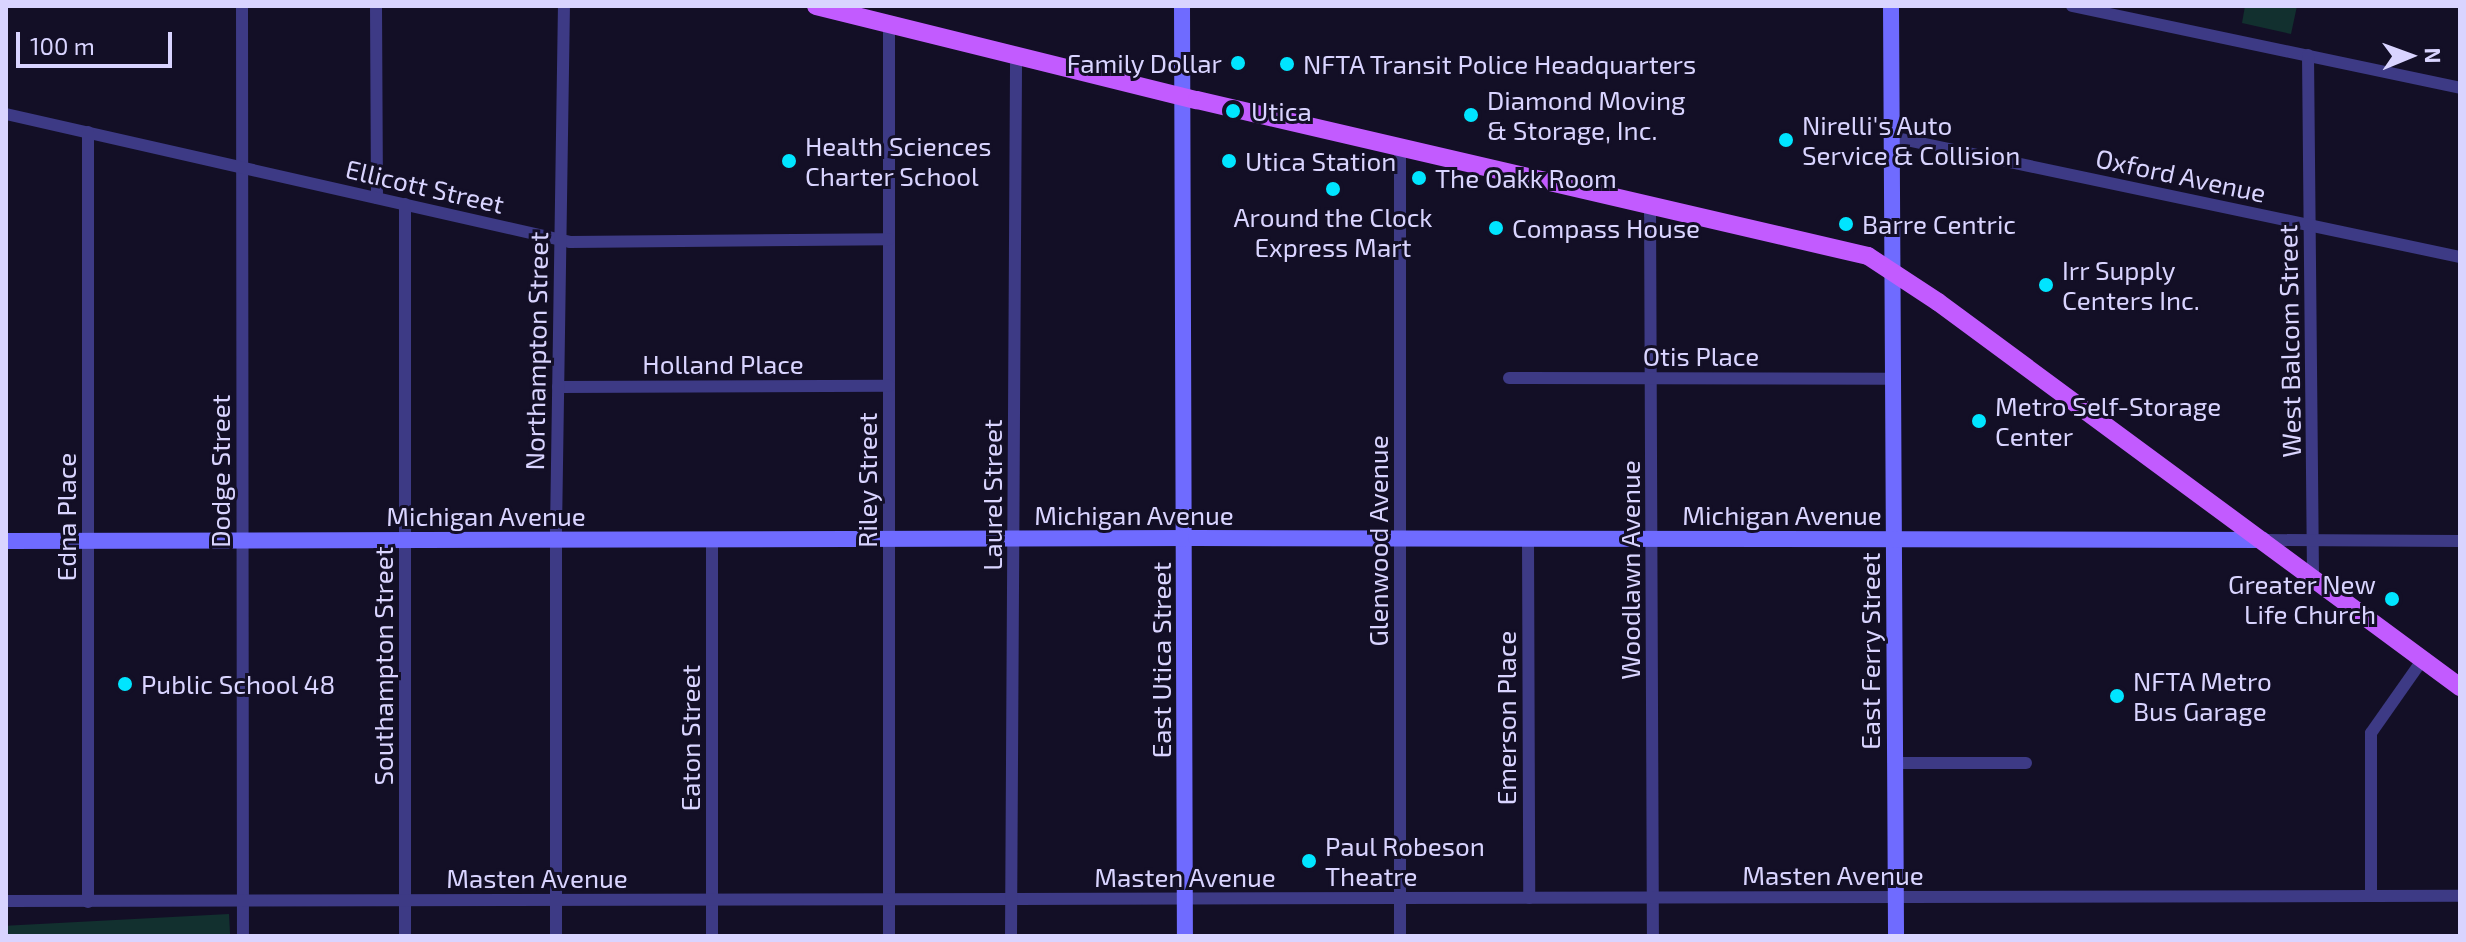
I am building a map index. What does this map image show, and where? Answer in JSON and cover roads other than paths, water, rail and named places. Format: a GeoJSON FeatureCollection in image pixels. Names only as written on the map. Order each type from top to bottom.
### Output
{"type":"FeatureCollection","features":[{"type":"Feature","properties":{"kind":"main road"},"geometry":{"type":"LineString","coordinates":[[816,6],[1183,96],[1868,256],[1893,269],[2460,687]]}},
{"type":"Feature","properties":{"kind":"street","name":"Dodge Street"},"geometry":{"type":"LineString","coordinates":[[242,6],[243,936]]}},
{"type":"Feature","properties":{"kind":"street"},"geometry":{"type":"LineString","coordinates":[[376,6],[377,198]]}},
{"type":"Feature","properties":{"kind":"street","name":"Northampton Street"},"geometry":{"type":"LineString","coordinates":[[556,936],[556,540],[564,6]]}},
{"type":"Feature","properties":{"kind":"street","name":"East Utica Street"},"geometry":{"type":"LineString","coordinates":[[1182,6],[1185,936]]}},
{"type":"Feature","properties":{"kind":"street","name":"East Ferry Street"},"geometry":{"type":"LineString","coordinates":[[1891,6],[1896,936]]}},
{"type":"Feature","properties":{"kind":"street"},"geometry":{"type":"LineString","coordinates":[[2072,6],[2460,88]]}},
{"type":"Feature","properties":{"kind":"street","name":"Riley Street"},"geometry":{"type":"LineString","coordinates":[[889,24],[889,936]]}},
{"type":"Feature","properties":{"kind":"street","name":"Laurel Street"},"geometry":{"type":"LineString","coordinates":[[1011,936],[1016,55]]}},
{"type":"Feature","properties":{"kind":"street","name":"West Balcom Street"},"geometry":{"type":"LineString","coordinates":[[2308,55],[2313,579]]}},
{"type":"Feature","properties":{"kind":"street","name":"Ellicott Street"},"geometry":{"type":"LineString","coordinates":[[6,114],[560,239],[889,239]]}},
{"type":"Feature","properties":{"kind":"street","name":"Edna Place"},"geometry":{"type":"LineString","coordinates":[[88,132],[88,902]]}},
{"type":"Feature","properties":{"kind":"street","name":"Oxford Avenue"},"geometry":{"type":"LineString","coordinates":[[1892,137],[2460,257]]}},
{"type":"Feature","properties":{"kind":"street","name":"Glenwood Avenue"},"geometry":{"type":"LineString","coordinates":[[1400,147],[1400,936]]}},
{"type":"Feature","properties":{"kind":"street","name":"Southampton Street"},"geometry":{"type":"LineString","coordinates":[[405,204],[405,936]]}},
{"type":"Feature","properties":{"kind":"street","name":"Woodlawn Avenue"},"geometry":{"type":"LineString","coordinates":[[1650,204],[1653,936]]}},
{"type":"Feature","properties":{"kind":"street","name":"Otis Place"},"geometry":{"type":"LineString","coordinates":[[1509,378],[1893,379]]}},
{"type":"Feature","properties":{"kind":"street","name":"Holland Place"},"geometry":{"type":"LineString","coordinates":[[558,387],[889,386]]}},
{"type":"Feature","properties":{"kind":"street","name":"Emerson Place"},"geometry":{"type":"LineString","coordinates":[[1528,539],[1529,898]]}},
{"type":"Feature","properties":{"kind":"street","name":"Eaton Street"},"geometry":{"type":"LineString","coordinates":[[712,540],[712,936]]}},
{"type":"Feature","properties":{"kind":"street"},"geometry":{"type":"LineString","coordinates":[[2263,540],[2460,541]]}},
{"type":"Feature","properties":{"kind":"street","name":"Michigan Avenue"},"geometry":{"type":"LineString","coordinates":[[6,541],[2263,540]]}},
{"type":"Feature","properties":{"kind":"street"},"geometry":{"type":"LineString","coordinates":[[2371,896],[2371,733],[2423,659]]}},
{"type":"Feature","properties":{"kind":"street"},"geometry":{"type":"LineString","coordinates":[[1895,763],[2026,763]]}},
{"type":"Feature","properties":{"kind":"street","name":"Masten Avenue"},"geometry":{"type":"LineString","coordinates":[[6,901],[2460,896]]}},
{"type":"Feature","properties":{"kind":"place","name":"Family Dollar"},"geometry":{"type":"Point","coordinates":[1238,63]}},
{"type":"Feature","properties":{"kind":"place","name":"NFTA Transit Police Headquarters"},"geometry":{"type":"Point","coordinates":[1287,64]}},
{"type":"Feature","properties":{"kind":"place","name":"Utica"},"geometry":{"type":"Point","coordinates":[1233,111]}},
{"type":"Feature","properties":{"kind":"place","name":"Diamond Moving & Storage, Inc."},"geometry":{"type":"Point","coordinates":[1471,115]}},
{"type":"Feature","properties":{"kind":"place","name":"Nirelli's Auto Service & Collision"},"geometry":{"type":"Point","coordinates":[1786,140]}},
{"type":"Feature","properties":{"kind":"place","name":"Health Sciences Charter School"},"geometry":{"type":"Point","coordinates":[789,161]}},
{"type":"Feature","properties":{"kind":"place","name":"Utica Station"},"geometry":{"type":"Point","coordinates":[1229,161]}},
{"type":"Feature","properties":{"kind":"place","name":"The Oakk Room"},"geometry":{"type":"Point","coordinates":[1419,178]}},
{"type":"Feature","properties":{"kind":"place","name":"Around the Clock Express Mart"},"geometry":{"type":"Point","coordinates":[1333,189]}},
{"type":"Feature","properties":{"kind":"place","name":"Barre Centric"},"geometry":{"type":"Point","coordinates":[1846,224]}},
{"type":"Feature","properties":{"kind":"place","name":"Compass House"},"geometry":{"type":"Point","coordinates":[1496,228]}},
{"type":"Feature","properties":{"kind":"place","name":"Irr Supply Centers Inc."},"geometry":{"type":"Point","coordinates":[2046,285]}},
{"type":"Feature","properties":{"kind":"place","name":"Metro Self-Storage Center"},"geometry":{"type":"Point","coordinates":[1979,421]}},
{"type":"Feature","properties":{"kind":"place","name":"Greater New Life Church"},"geometry":{"type":"Point","coordinates":[2392,599]}},
{"type":"Feature","properties":{"kind":"place","name":"Public School 48"},"geometry":{"type":"Point","coordinates":[125,684]}},
{"type":"Feature","properties":{"kind":"place","name":"NFTA Metro Bus Garage"},"geometry":{"type":"Point","coordinates":[2117,696]}},
{"type":"Feature","properties":{"kind":"place","name":"Paul Robeson Theatre"},"geometry":{"type":"Point","coordinates":[1309,861]}}]}
